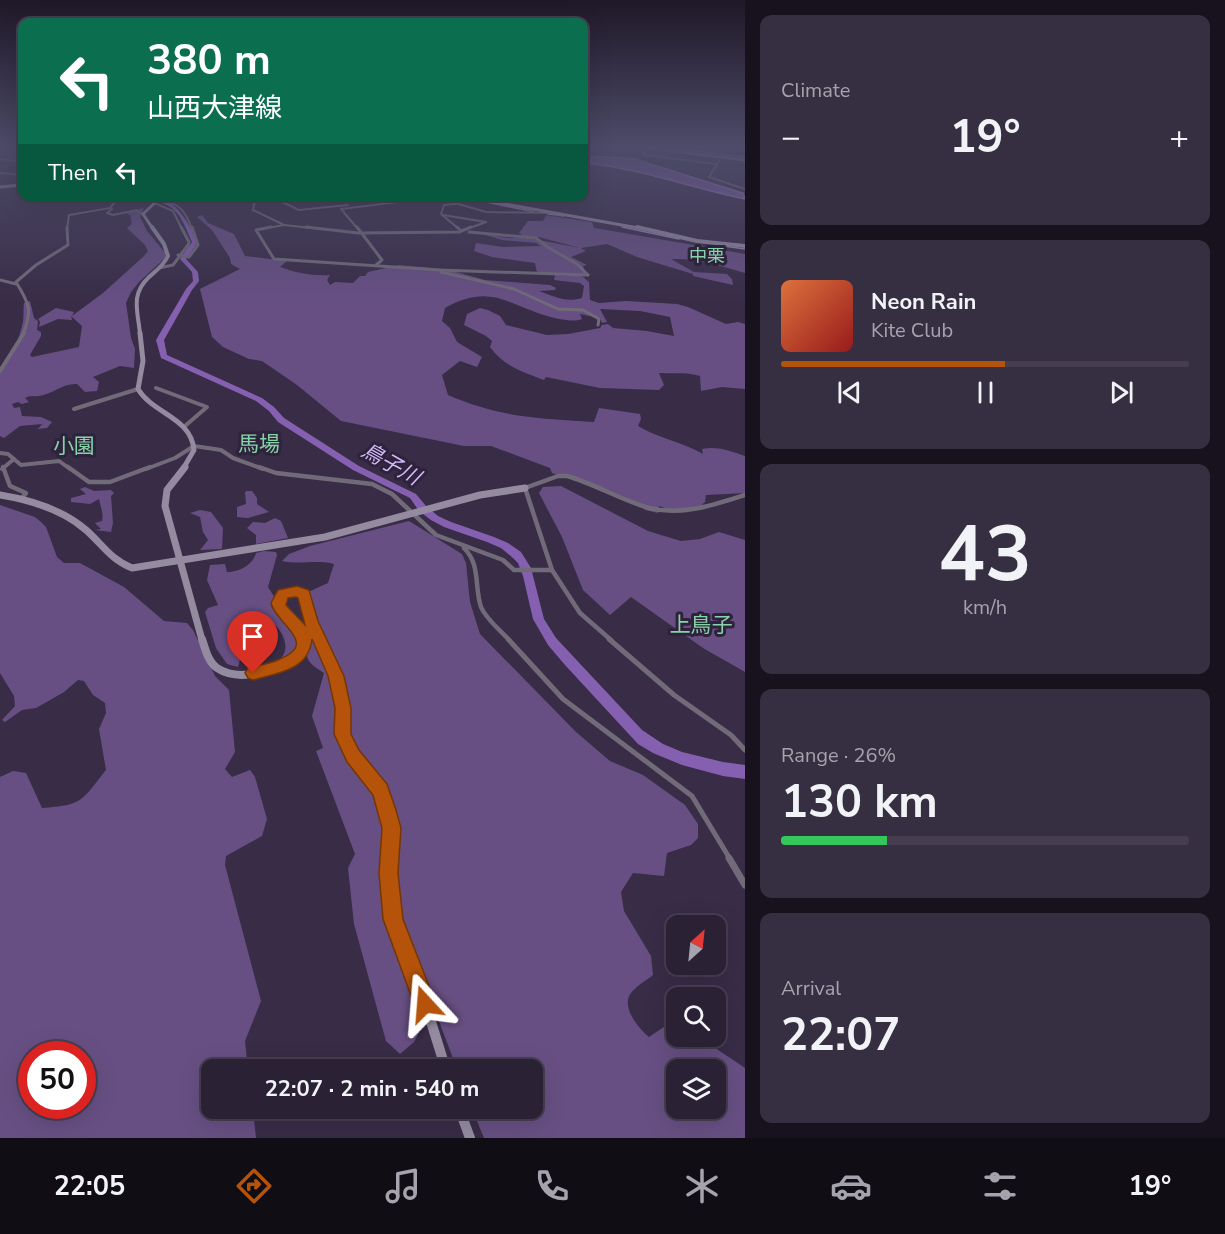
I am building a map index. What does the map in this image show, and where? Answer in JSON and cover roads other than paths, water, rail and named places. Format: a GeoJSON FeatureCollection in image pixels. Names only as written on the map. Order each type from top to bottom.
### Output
{"type":"FeatureCollection","features":[{"type":"Feature","properties":{"kind":"main road"},"geometry":{"type":"LineString","coordinates":[[486,201],[627,225],[697,241],[745,246]]}},
{"type":"Feature","properties":{"kind":"main road"},"geometry":{"type":"LineString","coordinates":[[154,202],[144,216],[168,253],[167,259],[142,284],[136,294],[143,361],[138,389],[143,397],[185,426],[194,446],[193,455],[168,488],[165,497],[166,509],[205,650],[212,664],[229,673],[253,673],[286,664],[295,659],[304,647],[304,641],[297,624],[279,608],[279,598],[288,592],[297,591],[304,594],[310,621],[336,676],[343,708],[342,734],[353,756],[381,790],[387,810],[391,828],[388,873],[393,919],[418,983],[442,1059]]}},
{"type":"Feature","properties":{"kind":"main road"},"geometry":{"type":"LineString","coordinates":[[0,495],[22,498],[55,510],[74,520],[87,530],[104,552],[121,565],[132,568],[325,537],[480,495],[525,488]]}},
{"type":"Feature","properties":{"kind":"main road"},"geometry":{"type":"LineString","coordinates":[[463,1119],[470,1138]]}},
{"type":"Feature","properties":{"kind":"street"},"geometry":{"type":"LineString","coordinates":[[150,201],[176,204],[186,211],[198,245],[187,257],[179,255]]}},
{"type":"Feature","properties":{"kind":"street"},"geometry":{"type":"LineString","coordinates":[[257,201],[253,210],[284,225]]}},
{"type":"Feature","properties":{"kind":"street"},"geometry":{"type":"LineString","coordinates":[[282,201],[299,210],[369,205]]}},
{"type":"Feature","properties":{"kind":"street"},"geometry":{"type":"LineString","coordinates":[[376,265],[382,260],[381,256],[341,209],[404,201]]}},
{"type":"Feature","properties":{"kind":"street"},"geometry":{"type":"LineString","coordinates":[[452,201],[455,204]]}},
{"type":"Feature","properties":{"kind":"street"},"geometry":{"type":"LineString","coordinates":[[154,202],[173,211],[189,242],[187,248],[172,265],[159,268]]}},
{"type":"Feature","properties":{"kind":"street"},"geometry":{"type":"LineString","coordinates":[[114,203],[117,205],[107,213],[113,215],[136,210],[144,216]]}},
{"type":"Feature","properties":{"kind":"street"},"geometry":{"type":"LineString","coordinates":[[16,284],[36,265],[68,245],[67,217],[69,215],[110,208],[114,203]]}},
{"type":"Feature","properties":{"kind":"street"},"geometry":{"type":"LineString","coordinates":[[443,215],[486,222],[463,231],[456,229],[441,214],[444,204],[455,204],[492,212],[547,213]]}},
{"type":"Feature","properties":{"kind":"street"},"geometry":{"type":"LineString","coordinates":[[284,225],[360,233],[463,231],[487,232],[510,238],[536,238],[543,245],[573,260],[588,275],[439,270],[274,259],[256,230],[284,225]]}},
{"type":"Feature","properties":{"kind":"street"},"geometry":{"type":"LineString","coordinates":[[439,270],[448,275],[514,289],[558,309],[590,312],[599,320],[598,325]]}},
{"type":"Feature","properties":{"kind":"street"},"geometry":{"type":"LineString","coordinates":[[0,280],[16,284],[28,299],[30,309],[25,329],[0,371]]}},
{"type":"Feature","properties":{"kind":"street"},"geometry":{"type":"LineString","coordinates":[[156,388],[207,407],[185,426]]}},
{"type":"Feature","properties":{"kind":"street"},"geometry":{"type":"LineString","coordinates":[[74,409],[138,389]]}},
{"type":"Feature","properties":{"kind":"street"},"geometry":{"type":"LineString","coordinates":[[0,453],[8,454],[21,465],[59,460],[83,479],[97,483],[110,482],[150,468],[175,458],[194,446],[221,450],[233,458],[276,474],[372,484],[392,494],[436,535],[503,560],[514,570],[552,570]]}},
{"type":"Feature","properties":{"kind":"street"},"geometry":{"type":"LineString","coordinates":[[14,459],[2,469],[10,486],[26,493],[22,498]]}},
{"type":"Feature","properties":{"kind":"street"},"geometry":{"type":"LineString","coordinates":[[745,495],[720,503],[667,511],[639,505],[567,476],[525,488],[552,570],[573,603],[597,629],[674,695],[731,735],[745,750]]}},
{"type":"Feature","properties":{"kind":"street"},"geometry":{"type":"LineString","coordinates":[[459,545],[471,554],[475,561],[479,604],[484,613],[563,699],[692,796],[745,885]]}},
{"type":"Feature","properties":{"kind":"waterway","name":"鳥子川"},"geometry":{"type":"LineString","coordinates":[[160,201],[176,209],[195,242],[183,259],[195,272],[196,281],[189,289],[160,340],[164,356],[244,391],[272,409],[281,420],[356,468],[413,496],[423,509],[435,518],[505,546],[517,555],[526,568],[536,611],[552,642],[637,734],[658,749],[682,758],[723,769],[745,772]]}},
{"type":"Feature","properties":{"kind":"waterway"},"geometry":{"type":"LineString","coordinates":[[486,202],[534,212]]}},
{"type":"Feature","properties":{"kind":"waterway"},"geometry":{"type":"LineString","coordinates":[[548,214],[564,216]]}},
{"type":"Feature","properties":{"kind":"waterway"},"geometry":{"type":"LineString","coordinates":[[622,227],[679,239]]}},
{"type":"Feature","properties":{"kind":"waterway"},"geometry":{"type":"LineString","coordinates":[[716,245],[745,249]]}},
{"type":"Feature","properties":{"kind":"district","name":"中栗"},"geometry":{"type":"Point","coordinates":[707,256]}},
{"type":"Feature","properties":{"kind":"district","name":"馬場"},"geometry":{"type":"Point","coordinates":[259,444]}},
{"type":"Feature","properties":{"kind":"district","name":"小園"},"geometry":{"type":"Point","coordinates":[74,446]}},
{"type":"Feature","properties":{"kind":"district","name":"上鳥子"},"geometry":{"type":"Point","coordinates":[701,625]}}]}
